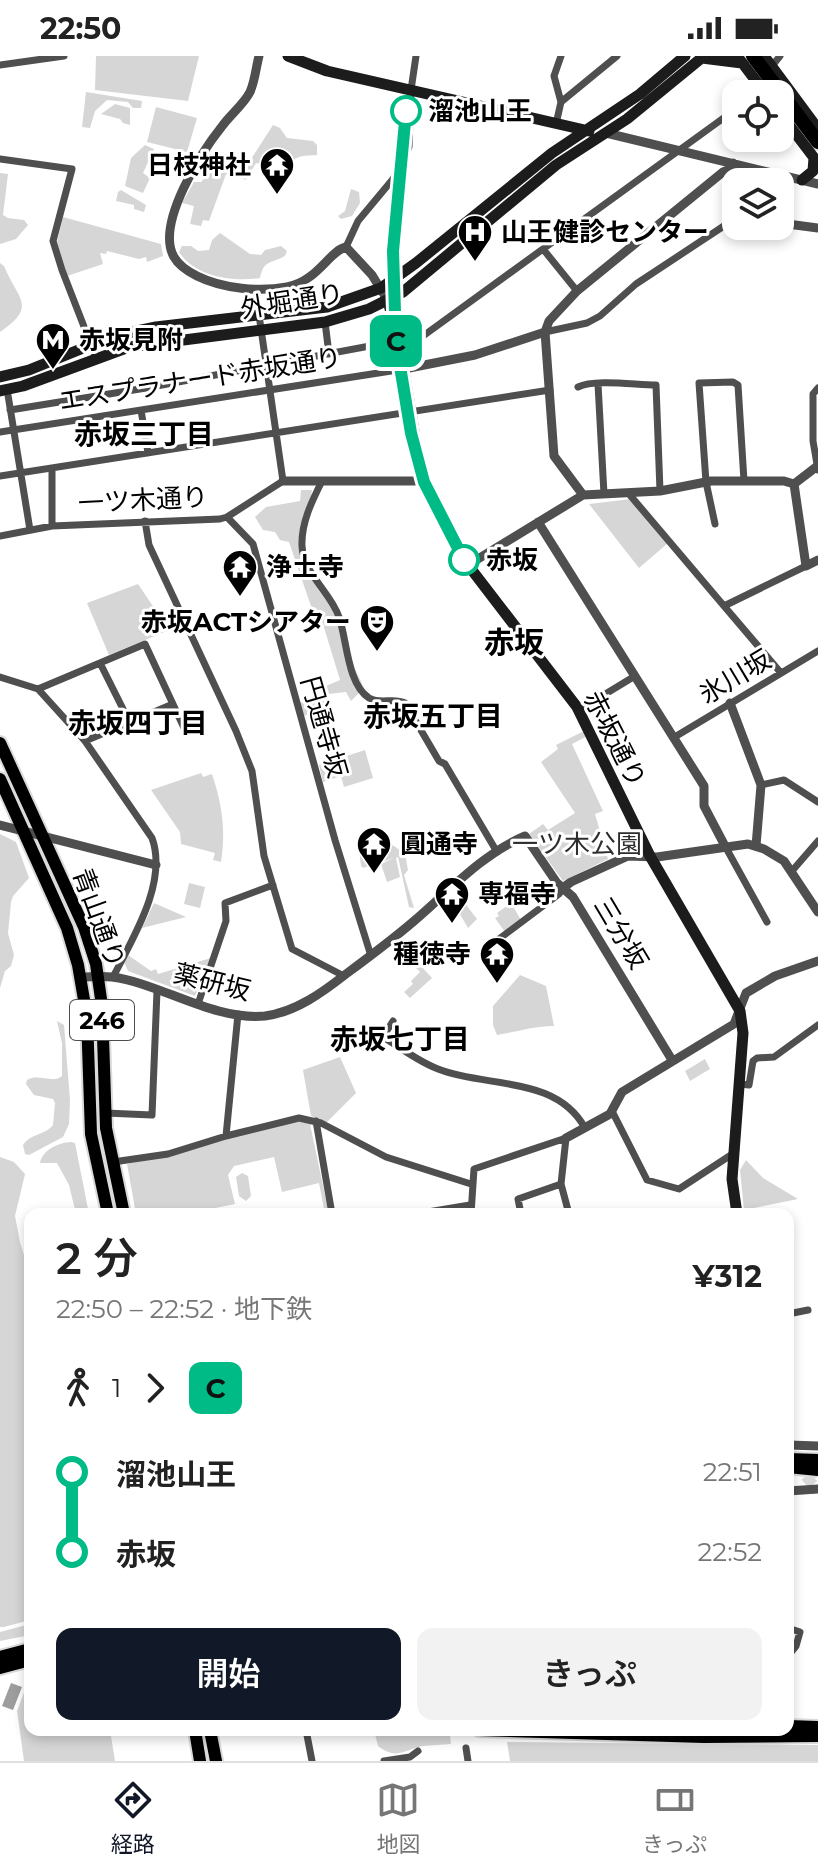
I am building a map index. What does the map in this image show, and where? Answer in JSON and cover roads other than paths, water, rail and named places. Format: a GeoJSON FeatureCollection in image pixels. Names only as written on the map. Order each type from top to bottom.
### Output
{"type":"FeatureCollection","features":[{"type":"Feature","properties":{"kind":"highway"},"geometry":{"type":"LineString","coordinates":[[745,57],[761,80]]}},
{"type":"Feature","properties":{"kind":"highway"},"geometry":{"type":"LineString","coordinates":[[745,57],[818,144]]}},
{"type":"Feature","properties":{"kind":"highway"},"geometry":{"type":"LineString","coordinates":[[794,125],[817,159]]}},
{"type":"Feature","properties":{"kind":"main road"},"geometry":{"type":"LineString","coordinates":[[288,56],[327,71],[606,133]]}},
{"type":"Feature","properties":{"kind":"main road","name":"外堀通り"},"geometry":{"type":"LineString","coordinates":[[0,377],[29,370],[113,336],[156,327],[327,307],[346,303],[381,288],[552,153],[640,94],[685,56]]}},
{"type":"Feature","properties":{"kind":"main road"},"geometry":{"type":"LineString","coordinates":[[764,56],[818,129]]}},
{"type":"Feature","properties":{"kind":"main road"},"geometry":{"type":"LineString","coordinates":[[703,57],[745,57]]}},
{"type":"Feature","properties":{"kind":"main road","name":"外堀通り"},"geometry":{"type":"LineString","coordinates":[[4,390],[129,347],[325,322],[388,301],[430,271],[556,165],[635,113],[703,57]]}},
{"type":"Feature","properties":{"kind":"main road"},"geometry":{"type":"LineString","coordinates":[[794,118],[818,144]]}},
{"type":"Feature","properties":{"kind":"main road"},"geometry":{"type":"LineString","coordinates":[[794,130],[817,159],[813,171],[802,180]]}},
{"type":"Feature","properties":{"kind":"main road","name":"赤坂通り"},"geometry":{"type":"LineString","coordinates":[[388,301],[399,342],[422,479],[468,565],[579,710],[650,856],[740,1011],[743,1033],[732,1182],[736,1208]]}},
{"type":"Feature","properties":{"kind":"main road","name":"青山通り"},"geometry":{"type":"LineString","coordinates":[[0,743],[107,977],[105,1113],[123,1208]]}},
{"type":"Feature","properties":{"kind":"main road","name":"青山通り"},"geometry":{"type":"LineString","coordinates":[[0,779],[67,928],[81,977],[87,1017],[91,1134],[107,1208]]}},
{"type":"Feature","properties":{"kind":"main road"},"geometry":{"type":"LineString","coordinates":[[794,1457],[818,1460]]}},
{"type":"Feature","properties":{"kind":"main road"},"geometry":{"type":"LineString","coordinates":[[794,1463],[806,1476]]}},
{"type":"Feature","properties":{"kind":"main road"},"geometry":{"type":"LineString","coordinates":[[794,1468],[818,1470]]}},
{"type":"Feature","properties":{"kind":"main road"},"geometry":{"type":"LineString","coordinates":[[0,1657],[24,1651]]}},
{"type":"Feature","properties":{"kind":"main road"},"geometry":{"type":"LineString","coordinates":[[0,1668],[24,1662]]}},
{"type":"Feature","properties":{"kind":"main road"},"geometry":{"type":"LineString","coordinates":[[794,1730],[818,1727]]}},
{"type":"Feature","properties":{"kind":"main road"},"geometry":{"type":"LineString","coordinates":[[794,1732],[818,1736]]}},
{"type":"Feature","properties":{"kind":"main road"},"geometry":{"type":"LineString","coordinates":[[196,1736],[200,1761]]}},
{"type":"Feature","properties":{"kind":"main road"},"geometry":{"type":"LineString","coordinates":[[211,1736],[216,1761]]}},
{"type":"Feature","properties":{"kind":"main road"},"geometry":{"type":"LineString","coordinates":[[672,1736],[718,1736]]}},
{"type":"Feature","properties":{"kind":"street"},"geometry":{"type":"LineString","coordinates":[[0,65],[64,56]]}},
{"type":"Feature","properties":{"kind":"street"},"geometry":{"type":"LineString","coordinates":[[259,56],[250,93],[210,143],[181,196],[169,244],[174,258],[199,277],[222,285],[283,288],[310,278],[337,251],[346,247],[358,221],[393,179],[409,147],[416,56]]}},
{"type":"Feature","properties":{"kind":"street"},"geometry":{"type":"LineString","coordinates":[[556,124],[561,102],[554,76],[561,56]]}},
{"type":"Feature","properties":{"kind":"street"},"geometry":{"type":"LineString","coordinates":[[561,102],[617,56]]}},
{"type":"Feature","properties":{"kind":"street"},"geometry":{"type":"LineString","coordinates":[[772,66],[780,56]]}},
{"type":"Feature","properties":{"kind":"street"},"geometry":{"type":"LineString","coordinates":[[10,410],[423,336],[722,119]]}},
{"type":"Feature","properties":{"kind":"street"},"geometry":{"type":"LineString","coordinates":[[606,133],[732,166],[818,184]]}},
{"type":"Feature","properties":{"kind":"street"},"geometry":{"type":"LineString","coordinates":[[0,159],[72,169],[53,241],[97,360]]}},
{"type":"Feature","properties":{"kind":"street"},"geometry":{"type":"LineString","coordinates":[[583,495],[555,458],[545,332],[549,321],[577,291],[732,166]]}},
{"type":"Feature","properties":{"kind":"street"},"geometry":{"type":"LineString","coordinates":[[794,225],[818,228]]}},
{"type":"Feature","properties":{"kind":"street"},"geometry":{"type":"LineString","coordinates":[[545,332],[587,323],[600,316],[636,284],[722,227]]}},
{"type":"Feature","properties":{"kind":"street"},"geometry":{"type":"LineString","coordinates":[[346,247],[351,249],[388,301]]}},
{"type":"Feature","properties":{"kind":"street"},"geometry":{"type":"LineString","coordinates":[[543,249],[577,291]]}},
{"type":"Feature","properties":{"kind":"street"},"geometry":{"type":"LineString","coordinates":[[259,315],[283,481],[422,479]]}},
{"type":"Feature","properties":{"kind":"street"},"geometry":{"type":"LineString","coordinates":[[325,322],[329,354]]}},
{"type":"Feature","properties":{"kind":"street","name":"エスプラナード赤坂通り"},"geometry":{"type":"LineString","coordinates":[[0,432],[404,369],[475,355],[545,332]]}},
{"type":"Feature","properties":{"kind":"street"},"geometry":{"type":"LineString","coordinates":[[715,524],[706,482],[699,383],[733,382],[738,385],[744,481]]}},
{"type":"Feature","properties":{"kind":"street"},"geometry":{"type":"LineString","coordinates":[[578,387],[581,384],[656,385],[660,491]]}},
{"type":"Feature","properties":{"kind":"street"},"geometry":{"type":"LineString","coordinates":[[598,384],[604,494]]}},
{"type":"Feature","properties":{"kind":"street"},"geometry":{"type":"LineString","coordinates":[[146,388],[144,409],[148,453]]}},
{"type":"Feature","properties":{"kind":"street"},"geometry":{"type":"LineString","coordinates":[[468,565],[583,495],[660,491],[706,482],[794,484],[817,468],[813,394],[818,388]]}},
{"type":"Feature","properties":{"kind":"street"},"geometry":{"type":"LineString","coordinates":[[4,390],[30,530]]}},
{"type":"Feature","properties":{"kind":"street"},"geometry":{"type":"LineString","coordinates":[[0,476],[550,390]]}},
{"type":"Feature","properties":{"kind":"street"},"geometry":{"type":"LineString","coordinates":[[52,468],[52,526]]}},
{"type":"Feature","properties":{"kind":"street","name":"一ツ木通り"},"geometry":{"type":"LineString","coordinates":[[0,536],[52,526],[227,517],[283,481]]}},
{"type":"Feature","properties":{"kind":"street"},"geometry":{"type":"LineString","coordinates":[[322,481],[308,511],[302,546],[306,562],[339,615],[347,658],[362,691],[377,701],[396,699],[405,703],[497,852]]}},
{"type":"Feature","properties":{"kind":"street"},"geometry":{"type":"LineString","coordinates":[[794,484],[806,566]]}},
{"type":"Feature","properties":{"kind":"street"},"geometry":{"type":"LineString","coordinates":[[629,494],[781,673]]}},
{"type":"Feature","properties":{"kind":"street","name":"円通寺坂"},"geometry":{"type":"LineString","coordinates":[[227,517],[253,544],[335,840],[371,956]]}},
{"type":"Feature","properties":{"kind":"street"},"geometry":{"type":"LineString","coordinates":[[145,521],[149,545],[252,771],[264,856],[292,949],[344,976]]}},
{"type":"Feature","properties":{"kind":"street"},"geometry":{"type":"LineString","coordinates":[[538,522],[704,786],[704,806],[767,922]]}},
{"type":"Feature","properties":{"kind":"street"},"geometry":{"type":"LineString","coordinates":[[724,606],[818,560]]}},
{"type":"Feature","properties":{"kind":"street"},"geometry":{"type":"LineString","coordinates":[[38,689],[145,644],[185,730]]}},
{"type":"Feature","properties":{"kind":"street","name":"氷川坂"},"geometry":{"type":"LineString","coordinates":[[673,738],[818,651]]}},
{"type":"Feature","properties":{"kind":"street"},"geometry":{"type":"LineString","coordinates":[[100,663],[130,723]]}},
{"type":"Feature","properties":{"kind":"street"},"geometry":{"type":"LineString","coordinates":[[579,710],[635,676]]}},
{"type":"Feature","properties":{"kind":"street"},"geometry":{"type":"LineString","coordinates":[[0,677],[38,689],[85,741],[148,830],[154,845],[154,886],[147,907],[107,977],[81,977]]}},
{"type":"Feature","properties":{"kind":"street"},"geometry":{"type":"LineString","coordinates":[[730,703],[761,785],[756,846]]}},
{"type":"Feature","properties":{"kind":"street"},"geometry":{"type":"LineString","coordinates":[[85,741],[173,704]]}},
{"type":"Feature","properties":{"kind":"street"},"geometry":{"type":"LineString","coordinates":[[761,785],[784,780],[818,802]]}},
{"type":"Feature","properties":{"kind":"street"},"geometry":{"type":"LineString","coordinates":[[0,825],[156,865]]}},
{"type":"Feature","properties":{"kind":"street","name":"薬研坂"},"geometry":{"type":"LineString","coordinates":[[107,977],[238,1014],[279,1013],[321,993],[371,956],[468,873],[525,836]]}},
{"type":"Feature","properties":{"kind":"street","name":"三分坂"},"geometry":{"type":"LineString","coordinates":[[525,836],[557,883],[573,897],[672,1060]]}},
{"type":"Feature","properties":{"kind":"street"},"geometry":{"type":"LineString","coordinates":[[792,871],[818,841]]}},
{"type":"Feature","properties":{"kind":"street"},"geometry":{"type":"LineString","coordinates":[[499,939],[564,887],[628,856],[748,844],[784,861],[813,894],[818,912]]}},
{"type":"Feature","properties":{"kind":"street"},"geometry":{"type":"LineString","coordinates":[[198,1004],[226,921],[225,903],[273,885]]}},
{"type":"Feature","properties":{"kind":"street"},"geometry":{"type":"LineString","coordinates":[[471,1208],[474,1169],[566,1138],[585,1128],[612,1111],[622,1092],[734,1024],[746,993],[775,976],[818,961]]}},
{"type":"Feature","properties":{"kind":"street"},"geometry":{"type":"LineString","coordinates":[[105,1113],[152,1115],[157,991]]}},
{"type":"Feature","properties":{"kind":"street"},"geometry":{"type":"LineString","coordinates":[[226,1136],[238,1014]]}},
{"type":"Feature","properties":{"kind":"street"},"geometry":{"type":"LineString","coordinates":[[393,1021],[383,1037],[435,1068],[466,1079],[545,1092],[577,1116],[585,1128]]}},
{"type":"Feature","properties":{"kind":"street"},"geometry":{"type":"LineString","coordinates":[[740,1084],[749,1085],[753,1061],[774,1057],[818,1025]]}},
{"type":"Feature","properties":{"kind":"street"},"geometry":{"type":"LineString","coordinates":[[612,1111],[647,1180],[652,1184],[679,1189],[734,1153]]}},
{"type":"Feature","properties":{"kind":"street"},"geometry":{"type":"LineString","coordinates":[[113,1162],[168,1154],[299,1118],[316,1121],[386,1157],[471,1184]]}},
{"type":"Feature","properties":{"kind":"street"},"geometry":{"type":"LineString","coordinates":[[316,1121],[331,1208]]}},
{"type":"Feature","properties":{"kind":"street"},"geometry":{"type":"LineString","coordinates":[[566,1138],[561,1184],[567,1208]]}},
{"type":"Feature","properties":{"kind":"street"},"geometry":{"type":"LineString","coordinates":[[520,1208],[518,1199],[561,1184]]}},
{"type":"Feature","properties":{"kind":"street"},"geometry":{"type":"LineString","coordinates":[[794,1313],[808,1310]]}},
{"type":"Feature","properties":{"kind":"street"},"geometry":{"type":"LineString","coordinates":[[794,1445],[818,1446]]}},
{"type":"Feature","properties":{"kind":"street"},"geometry":{"type":"LineString","coordinates":[[794,1491],[816,1492]]}},
{"type":"Feature","properties":{"kind":"street"},"geometry":{"type":"LineString","coordinates":[[794,1630],[800,1632],[794,1648]]}},
{"type":"Feature","properties":{"kind":"street"},"geometry":{"type":"LineString","coordinates":[[307,1736],[312,1761]]}},
{"type":"Feature","properties":{"kind":"street"},"geometry":{"type":"LineString","coordinates":[[466,1748],[468,1761]]}},
{"type":"Feature","properties":{"kind":"street"},"geometry":{"type":"LineString","coordinates":[[384,1761],[410,1757],[418,1751]]}},
{"type":"Feature","properties":{"kind":"tunnel"},"geometry":{"type":"LineString","coordinates":[[806,1476],[818,1491]]}},
{"type":"Feature","properties":{"kind":"metro line","name":"C"},"geometry":{"type":"LineString","coordinates":[[406,111],[393,251],[396,342],[411,433],[424,482],[464,560]]}},
{"type":"Feature","properties":{"kind":"place","name":"溜池山王"},"geometry":{"type":"Point","coordinates":[406,111]}},
{"type":"Feature","properties":{"kind":"place","name":"日枝神社"},"geometry":{"type":"Point","coordinates":[277,196]}},
{"type":"Feature","properties":{"kind":"place","name":"山王健診センター"},"geometry":{"type":"Point","coordinates":[475,263]}},
{"type":"Feature","properties":{"kind":"place","name":"赤坂見附"},"geometry":{"type":"Point","coordinates":[53,371]}},
{"type":"Feature","properties":{"kind":"place","name":"赤坂"},"geometry":{"type":"Point","coordinates":[464,560]}},
{"type":"Feature","properties":{"kind":"place","name":"浄土寺"},"geometry":{"type":"Point","coordinates":[240,598]}},
{"type":"Feature","properties":{"kind":"place","name":"赤坂ACTシアター"},"geometry":{"type":"Point","coordinates":[377,653]}},
{"type":"Feature","properties":{"kind":"place","name":"圓通寺"},"geometry":{"type":"Point","coordinates":[374,875]}},
{"type":"Feature","properties":{"kind":"place","name":"専福寺"},"geometry":{"type":"Point","coordinates":[452,925]}},
{"type":"Feature","properties":{"kind":"place","name":"種徳寺"},"geometry":{"type":"Point","coordinates":[497,985]}},
{"type":"Feature","properties":{"kind":"district","name":"赤坂三丁目"},"geometry":{"type":"Point","coordinates":[144,434]}},
{"type":"Feature","properties":{"kind":"district","name":"赤坂"},"geometry":{"type":"Point","coordinates":[514,642]}},
{"type":"Feature","properties":{"kind":"district","name":"赤坂五丁目"},"geometry":{"type":"Point","coordinates":[433,716]}},
{"type":"Feature","properties":{"kind":"district","name":"赤坂四丁目"},"geometry":{"type":"Point","coordinates":[138,723]}},
{"type":"Feature","properties":{"kind":"district","name":"赤坂七丁目"},"geometry":{"type":"Point","coordinates":[400,1039]}},
{"type":"Feature","properties":{"kind":"park label","name":"一ツ木公園"},"geometry":{"type":"Point","coordinates":[577,844]}}]}
